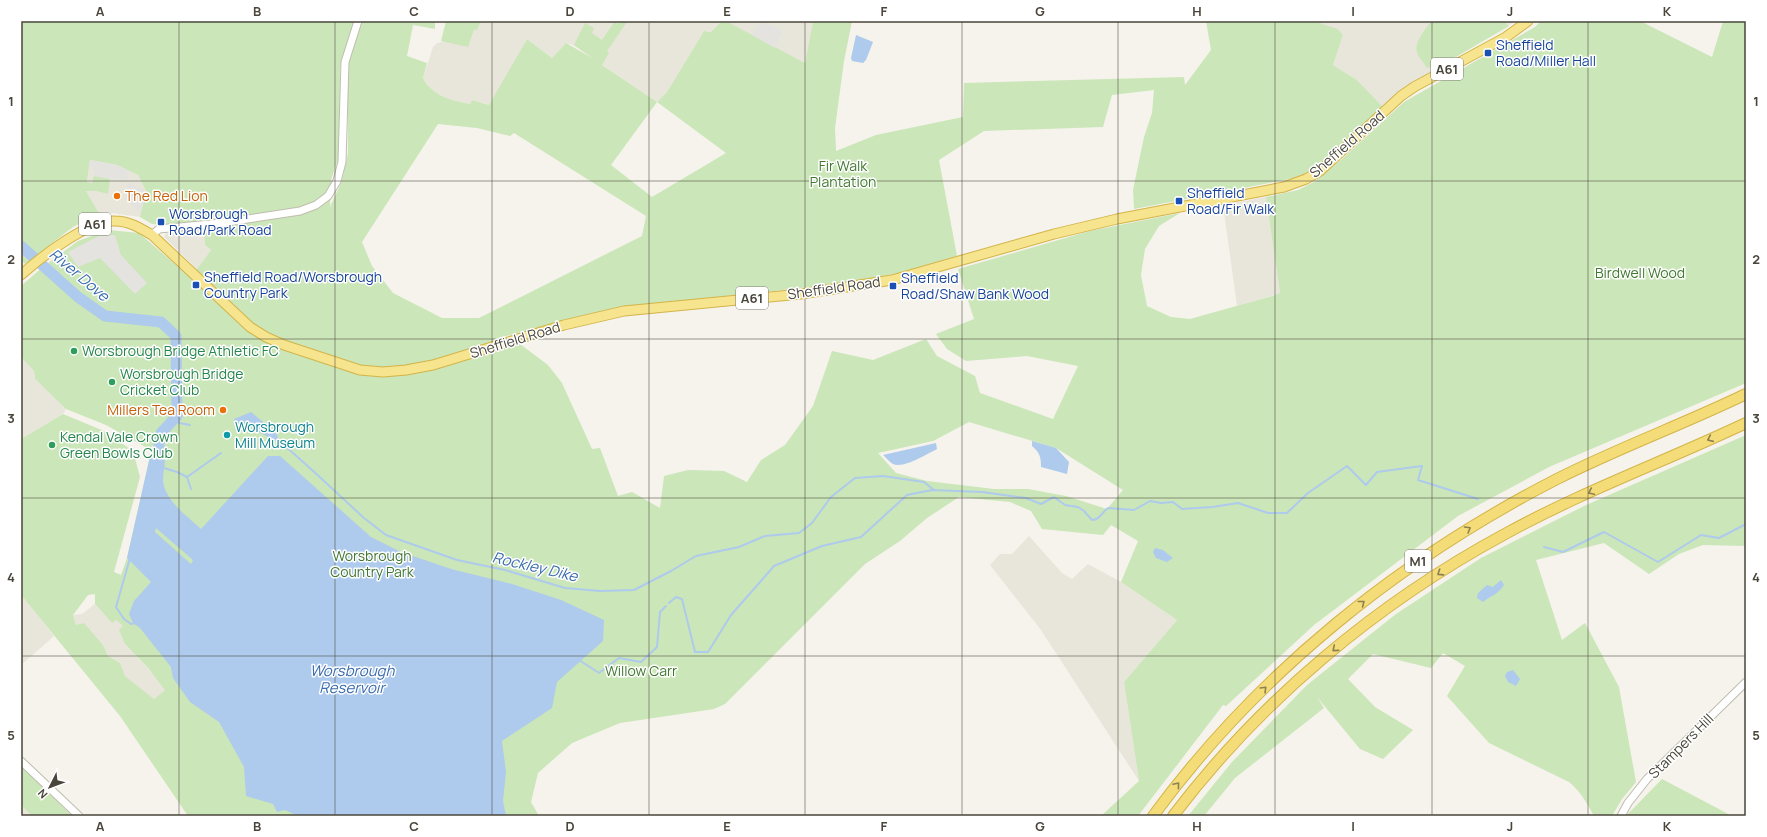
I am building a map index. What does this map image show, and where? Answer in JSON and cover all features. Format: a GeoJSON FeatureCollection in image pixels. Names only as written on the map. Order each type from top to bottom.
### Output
{"type":"FeatureCollection","features":[{"type":"Feature","properties":{"kind":"highway","name":"Sheffield Road"},"geometry":{"type":"LineString","coordinates":[[152,235],[250,327],[266,337],[321,358],[360,370],[383,372],[406,370],[433,365],[564,325],[624,311],[801,294],[892,280],[1054,234],[1117,219],[1284,187],[1306,179],[1320,171],[1401,96],[1506,37],[1528,21]]}},
{"type":"Feature","properties":{"kind":"highway","name":"A61"},"geometry":{"type":"LineString","coordinates":[[22,274],[82,230],[98,222],[116,221],[133,224],[152,235]]}},
{"type":"Feature","properties":{"kind":"highway","name":"M1"},"geometry":{"type":"LineString","coordinates":[[1153,816],[1213,743],[1267,686],[1323,634],[1398,574],[1486,518],[1558,479],[1746,394]]}},
{"type":"Feature","properties":{"kind":"highway","name":"M1"},"geometry":{"type":"LineString","coordinates":[[1173,816],[1230,749],[1281,697],[1351,636],[1408,593],[1479,549],[1550,511],[1746,423]]}},
{"type":"Feature","properties":{"kind":"street"},"geometry":{"type":"LineString","coordinates":[[152,235],[159,229],[228,222],[300,211],[316,205],[328,196],[337,181],[342,162],[345,62],[358,21]]}},
{"type":"Feature","properties":{"kind":"street","name":"Stampers Hill"},"geometry":{"type":"LineString","coordinates":[[1621,816],[1628,803],[1647,779],[1746,682]]}},
{"type":"Feature","properties":{"kind":"street"},"geometry":{"type":"LineString","coordinates":[[21,761],[79,816]]}},
{"type":"Feature","properties":{"kind":"shaded area"},"geometry":{"type":"Polygon","coordinates":[[[481,21],[722,21],[714,31],[704,31],[667,92],[657,102],[573,45],[566,43],[552,58],[527,39],[490,105],[472,100],[470,104],[443,98],[432,91],[423,78],[433,47],[437,43],[446,41],[468,46],[474,30],[477,29],[481,21]]]}},
{"type":"Feature","properties":{"kind":"shaded area"},"geometry":{"type":"Polygon","coordinates":[[[726,21],[813,21],[805,63],[775,48],[726,21]]]}},
{"type":"Feature","properties":{"kind":"shaded area"},"geometry":{"type":"Polygon","coordinates":[[[762,21],[783,31],[775,48],[752,35],[762,21]]]}},
{"type":"Feature","properties":{"kind":"shaded area"},"geometry":{"type":"Polygon","coordinates":[[[1314,21],[1516,21],[1408,85],[1383,107],[1357,80],[1333,65],[1343,35],[1338,29],[1314,21]]]}},
{"type":"Feature","properties":{"kind":"shaded area"},"geometry":{"type":"Polygon","coordinates":[[[90,160],[117,165],[138,175],[146,191],[140,217],[104,212],[99,213],[86,191],[90,160]]]}},
{"type":"Feature","properties":{"kind":"shaded area"},"geometry":{"type":"Polygon","coordinates":[[[90,160],[117,165],[129,171],[127,181],[94,176],[95,171],[89,166],[90,160]]]}},
{"type":"Feature","properties":{"kind":"shaded area"},"geometry":{"type":"Polygon","coordinates":[[[128,183],[146,191],[141,211],[137,210],[131,203],[126,201],[128,183]]]}},
{"type":"Feature","properties":{"kind":"shaded area"},"geometry":{"type":"Polygon","coordinates":[[[1266,197],[1280,293],[1237,306],[1223,205],[1266,197]]]}},
{"type":"Feature","properties":{"kind":"shaded area"},"geometry":{"type":"Polygon","coordinates":[[[204,228],[205,245],[211,250],[197,269],[164,237],[166,233],[204,228]]]}},
{"type":"Feature","properties":{"kind":"shaded area"},"geometry":{"type":"Polygon","coordinates":[[[115,235],[121,255],[147,283],[135,294],[100,258],[78,267],[68,252],[99,236],[115,235]]]}},
{"type":"Feature","properties":{"kind":"shaded area"},"geometry":{"type":"Polygon","coordinates":[[[21,357],[34,371],[35,379],[66,409],[63,414],[21,439],[21,357]]]}},
{"type":"Feature","properties":{"kind":"shaded area"},"geometry":{"type":"Polygon","coordinates":[[[1029,536],[1062,573],[1072,579],[1088,564],[1121,582],[1177,620],[1124,682],[1139,781],[1041,630],[990,565],[1000,554],[1012,554],[1029,536]]]}},
{"type":"Feature","properties":{"kind":"shaded area"},"geometry":{"type":"Polygon","coordinates":[[[21,595],[54,636],[21,665],[21,595]]]}},
{"type":"Feature","properties":{"kind":"shaded area"},"geometry":{"type":"Polygon","coordinates":[[[95,604],[112,623],[116,620],[124,626],[125,644],[167,689],[154,699],[124,676],[120,663],[108,656],[103,645],[76,625],[73,615],[82,614],[95,604]]]}},
{"type":"Feature","properties":{"kind":"shaded area"},"geometry":{"type":"Polygon","coordinates":[[[21,805],[32,816],[21,816],[21,805]]]}},
{"type":"Feature","properties":{"kind":"green space"},"geometry":{"type":"Polygon","coordinates":[[[21,21],[354,21],[340,68],[339,156],[331,180],[330,207],[342,181],[348,153],[348,63],[362,21],[435,21],[435,29],[413,25],[407,56],[427,63],[423,78],[437,94],[463,103],[470,104],[472,100],[489,105],[527,39],[552,58],[566,43],[594,59],[574,45],[585,23],[594,28],[592,33],[602,40],[615,21],[618,24],[620,21],[627,22],[607,51],[609,53],[602,65],[657,102],[667,92],[704,31],[711,32],[722,21],[726,21],[805,63],[813,21],[852,21],[844,61],[835,128],[836,151],[876,135],[963,117],[964,83],[1184,77],[1185,85],[1211,50],[1206,21],[1314,21],[1338,29],[1343,35],[1333,65],[1357,80],[1383,107],[1318,166],[1300,177],[1134,209],[1133,190],[1144,137],[1152,113],[1154,90],[1112,95],[1103,127],[984,131],[939,160],[957,256],[898,273],[867,279],[820,286],[615,308],[502,337],[520,344],[548,365],[562,383],[592,449],[600,448],[618,496],[632,492],[660,508],[664,476],[688,470],[724,471],[747,482],[761,460],[785,445],[813,406],[832,351],[873,360],[926,339],[937,356],[975,376],[980,393],[1053,419],[1078,366],[1027,356],[966,361],[947,349],[936,334],[974,319],[958,269],[1090,231],[1180,213],[1159,226],[1145,249],[1141,275],[1147,306],[1171,317],[1190,319],[1272,296],[1280,293],[1266,197],[1298,190],[1314,182],[1342,159],[1404,102],[1535,27],[1541,21],[1640,21],[1712,57],[1723,21],[1746,21],[1746,383],[1549,467],[1458,516],[1314,625],[1226,706],[1223,705],[1138,816],[1101,816],[1139,781],[1124,682],[1177,620],[1121,582],[1138,541],[1111,525],[1103,535],[1042,529],[1031,511],[1010,502],[959,497],[927,518],[900,541],[865,564],[725,704],[714,709],[620,723],[572,743],[538,773],[531,802],[539,816],[188,816],[120,716],[21,595],[21,439],[63,414],[104,431],[133,451],[140,477],[114,572],[121,575],[127,558],[151,452],[155,444],[149,449],[106,425],[66,409],[35,379],[34,371],[21,357],[21,286],[44,266],[78,241],[108,230],[139,233],[184,272],[197,269],[211,250],[205,245],[203,221],[165,225],[152,224],[140,217],[146,191],[138,175],[117,165],[90,160],[87,182],[92,183],[94,176],[110,179],[108,194],[97,191],[86,191],[99,213],[73,227],[25,264],[21,260],[21,21]],[[657,102],[611,165],[652,197],[726,153],[657,102]],[[438,124],[362,242],[372,266],[393,293],[442,318],[479,318],[642,236],[646,216],[514,133],[510,136],[477,128],[438,124]],[[969,422],[933,441],[878,453],[896,473],[927,481],[994,489],[1028,489],[1066,496],[1107,509],[1123,490],[1056,448],[969,422]],[[95,594],[88,595],[73,615],[76,625],[84,623],[103,645],[108,656],[120,663],[125,676],[154,699],[165,690],[148,668],[125,644],[119,630],[123,626],[116,620],[112,623],[95,604],[95,594]]]}},
{"type":"Feature","properties":{"kind":"green space"},"geometry":{"type":"Polygon","coordinates":[[[446,21],[481,21],[477,30],[474,30],[468,47],[441,41],[446,21]]]}},
{"type":"Feature","properties":{"kind":"green space"},"geometry":{"type":"Polygon","coordinates":[[[1431,21],[1503,21],[1509,26],[1449,61],[1427,68],[1417,52],[1417,44],[1431,21]]]}},
{"type":"Feature","properties":{"kind":"green space"},"geometry":{"type":"Polygon","coordinates":[[[1746,435],[1746,546],[1703,545],[1679,554],[1649,574],[1604,543],[1536,560],[1562,640],[1585,623],[1619,687],[1636,782],[1622,799],[1612,816],[1594,816],[1586,802],[1569,782],[1489,743],[1447,696],[1465,666],[1443,653],[1431,668],[1373,654],[1348,679],[1375,707],[1413,730],[1383,759],[1360,749],[1317,697],[1324,708],[1235,778],[1204,816],[1188,816],[1232,762],[1307,685],[1396,614],[1481,558],[1584,506],[1746,435]]]}},
{"type":"Feature","properties":{"kind":"green space"},"geometry":{"type":"Polygon","coordinates":[[[21,766],[72,816],[32,816],[21,805],[21,766]]]}},
{"type":"Feature","properties":{"kind":"green space"},"geometry":{"type":"Polygon","coordinates":[[[1662,779],[1732,816],[1626,816],[1662,779]]]}},
{"type":"Feature","properties":{"kind":"water"},"geometry":{"type":"Polygon","coordinates":[[[856,35],[873,42],[866,60],[863,63],[852,61],[851,58],[856,35]]]}},
{"type":"Feature","properties":{"kind":"water"},"geometry":{"type":"Polygon","coordinates":[[[251,412],[275,432],[278,437],[275,441],[250,427],[234,422],[234,419],[251,412]]]}},
{"type":"Feature","properties":{"kind":"water"},"geometry":{"type":"Polygon","coordinates":[[[1032,441],[1056,448],[1069,462],[1067,474],[1041,467],[1040,455],[1032,446],[1032,441]]]}},
{"type":"Feature","properties":{"kind":"water"},"geometry":{"type":"Polygon","coordinates":[[[936,443],[937,449],[909,463],[897,465],[893,464],[883,455],[936,443]]]}},
{"type":"Feature","properties":{"kind":"water","name":"Worsbrough Reservoir"},"geometry":{"type":"Polygon","coordinates":[[[151,452],[165,458],[163,480],[167,494],[177,507],[201,529],[268,456],[280,456],[371,537],[401,552],[451,569],[512,584],[561,600],[604,620],[603,641],[557,682],[552,708],[502,741],[506,772],[503,801],[506,816],[298,816],[285,810],[277,812],[273,804],[246,796],[244,767],[219,722],[190,702],[173,678],[171,667],[140,628],[133,623],[129,614],[134,601],[151,582],[127,558],[151,452]],[[156,528],[155,532],[191,564],[193,560],[156,528]]]}},
{"type":"Feature","properties":{"kind":"water"},"geometry":{"type":"Polygon","coordinates":[[[1155,548],[1163,550],[1173,558],[1167,562],[1156,558],[1153,552],[1155,548]]]}},
{"type":"Feature","properties":{"kind":"water"},"geometry":{"type":"Polygon","coordinates":[[[1501,580],[1504,585],[1496,593],[1483,602],[1477,598],[1478,593],[1487,585],[1493,587],[1501,580]]]}},
{"type":"Feature","properties":{"kind":"water"},"geometry":{"type":"Polygon","coordinates":[[[1513,670],[1520,679],[1516,686],[1508,682],[1505,676],[1507,672],[1513,670]]]}},
{"type":"Feature","properties":{"kind":"waterway","name":"River Dove"},"geometry":{"type":"LineString","coordinates":[[21,246],[78,297],[105,316],[161,322],[176,336],[177,416],[161,433],[155,468]]}},
{"type":"Feature","properties":{"kind":"waterway"},"geometry":{"type":"LineString","coordinates":[[177,416],[179,423],[190,425]]}},
{"type":"Feature","properties":{"kind":"waterway","name":"Rockley Dike"},"geometry":{"type":"LineString","coordinates":[[276,438],[364,518],[386,535],[457,560],[505,570],[565,588],[600,591],[634,590],[696,556],[739,547],[765,536],[799,533],[812,523],[831,497],[855,478],[883,476],[924,482],[934,490]]}},
{"type":"Feature","properties":{"kind":"waterway"},"geometry":{"type":"LineString","coordinates":[[164,468],[187,477],[221,453]]}},
{"type":"Feature","properties":{"kind":"waterway","name":"Rockley Dike"},"geometry":{"type":"LineString","coordinates":[[669,603],[676,597],[682,599],[695,652],[708,652],[731,615],[774,566],[822,546],[861,537],[907,495],[932,490],[982,492],[1026,498],[1041,504],[1054,497],[1065,505],[1078,507],[1092,520],[1095,520],[1108,508],[1134,510],[1150,501],[1161,503],[1173,502],[1182,509],[1212,507],[1238,503],[1268,513],[1287,513],[1308,493],[1347,466],[1366,485],[1377,472],[1422,466],[1418,480],[1478,499]]}},
{"type":"Feature","properties":{"kind":"waterway"},"geometry":{"type":"LineString","coordinates":[[187,477],[191,489]]}},
{"type":"Feature","properties":{"kind":"waterway","name":"Rockley Dike"},"geometry":{"type":"LineString","coordinates":[[1544,547],[1563,552],[1604,532],[1658,562],[1701,535],[1719,538],[1746,524]]}},
{"type":"Feature","properties":{"kind":"waterway"},"geometry":{"type":"LineString","coordinates":[[130,558],[116,607],[124,619],[131,624],[135,623]]}},
{"type":"Feature","properties":{"kind":"waterway","name":"Rockley Dike"},"geometry":{"type":"LineString","coordinates":[[579,660],[599,673],[619,658],[641,662],[657,647],[660,612],[666,606]]}},
{"type":"Feature","properties":{"kind":"place","name":"Sheffield Road/Miller Hall"},"geometry":{"type":"Point","coordinates":[1488,53]}},
{"type":"Feature","properties":{"kind":"place","name":"The Red Lion"},"geometry":{"type":"Point","coordinates":[117,196]}},
{"type":"Feature","properties":{"kind":"place","name":"Sheffield Road/Fir Walk"},"geometry":{"type":"Point","coordinates":[1179,201]}},
{"type":"Feature","properties":{"kind":"place","name":"Worsbrough Road/Park Road"},"geometry":{"type":"Point","coordinates":[161,222]}},
{"type":"Feature","properties":{"kind":"place","name":"Sheffield Road/Worsbrough Country Park"},"geometry":{"type":"Point","coordinates":[196,285]}},
{"type":"Feature","properties":{"kind":"place","name":"Sheffield Road/Shaw Bank Wood"},"geometry":{"type":"Point","coordinates":[893,286]}},
{"type":"Feature","properties":{"kind":"place","name":"Worsbrough Bridge Athletic FC"},"geometry":{"type":"Point","coordinates":[74,351]}},
{"type":"Feature","properties":{"kind":"place","name":"Worsbrough Bridge Cricket Club"},"geometry":{"type":"Point","coordinates":[112,382]}},
{"type":"Feature","properties":{"kind":"place","name":"Millers Tea Room"},"geometry":{"type":"Point","coordinates":[223,410]}},
{"type":"Feature","properties":{"kind":"place","name":"Worsbrough Mill Museum"},"geometry":{"type":"Point","coordinates":[227,435]}},
{"type":"Feature","properties":{"kind":"place","name":"Kendal Vale Crown Green Bowls Club"},"geometry":{"type":"Point","coordinates":[52,445]}},
{"type":"Feature","properties":{"kind":"park label","name":"Fir Walk Plantation"},"geometry":{"type":"Point","coordinates":[843,174]}},
{"type":"Feature","properties":{"kind":"park label","name":"Birdwell Wood"},"geometry":{"type":"Point","coordinates":[1640,273]}},
{"type":"Feature","properties":{"kind":"park label","name":"Worsbrough Country Park"},"geometry":{"type":"Point","coordinates":[372,564]}},
{"type":"Feature","properties":{"kind":"park label","name":"Willow Carr"},"geometry":{"type":"Point","coordinates":[641,671]}}]}
